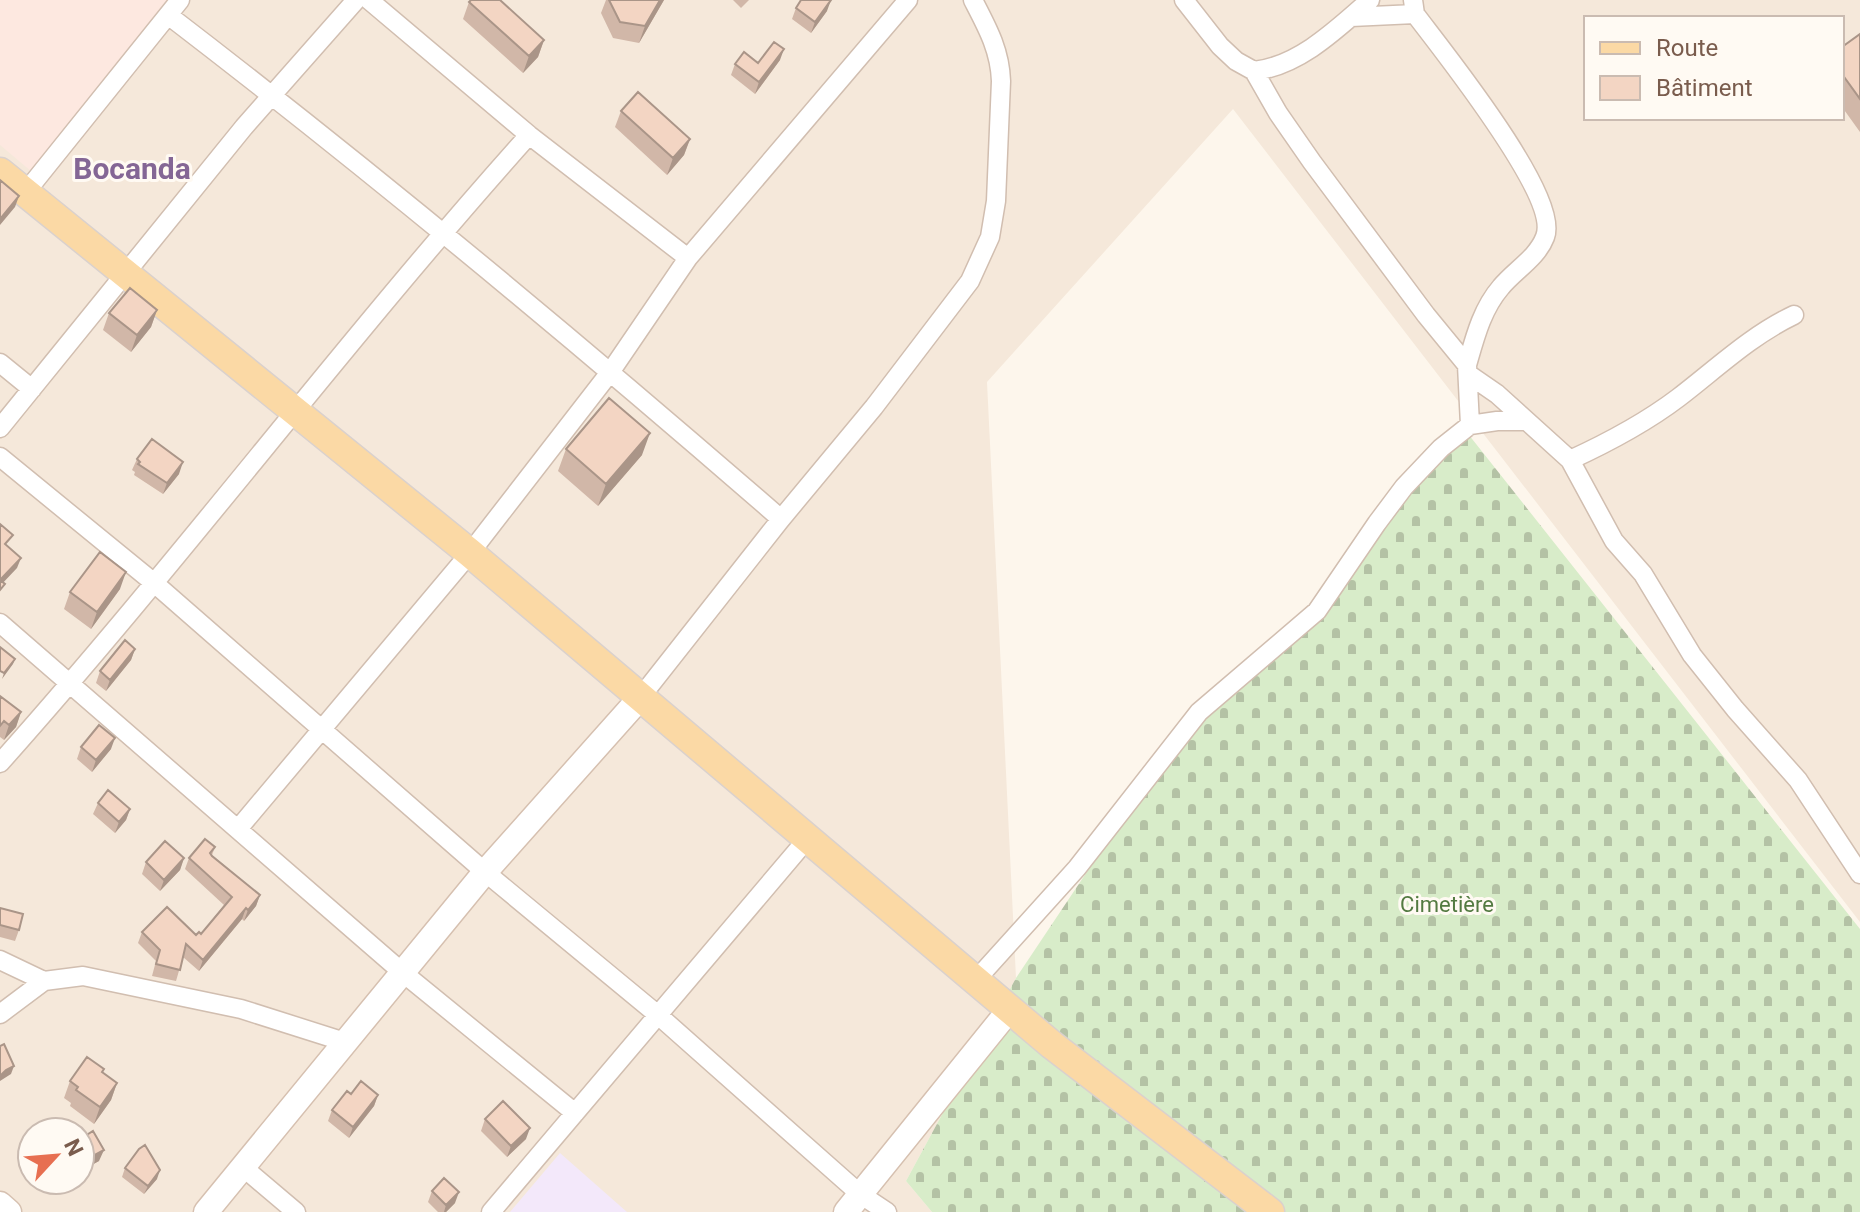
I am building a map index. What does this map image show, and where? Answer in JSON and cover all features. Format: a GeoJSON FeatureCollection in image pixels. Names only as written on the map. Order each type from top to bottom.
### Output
{"type":"FeatureCollection","features":[{"type":"Feature","properties":{"kind":"main road"},"geometry":{"type":"LineString","coordinates":[[0,172],[470,553],[1052,1045],[1270,1212]]}},
{"type":"Feature","properties":{"kind":"street"},"geometry":{"type":"LineString","coordinates":[[25,193],[180,0]]}},
{"type":"Feature","properties":{"kind":"street"},"geometry":{"type":"LineString","coordinates":[[0,428],[272,95],[356,0]]}},
{"type":"Feature","properties":{"kind":"street"},"geometry":{"type":"LineString","coordinates":[[369,0],[529,135],[688,258]]}},
{"type":"Feature","properties":{"kind":"street"},"geometry":{"type":"LineString","coordinates":[[238,829],[470,553],[611,371],[688,258],[908,0]]}},
{"type":"Feature","properties":{"kind":"street"},"geometry":{"type":"LineString","coordinates":[[206,1212],[485,872],[640,698],[874,407],[957,300],[980,264],[990,237],[996,201],[1000,62],[989,30],[973,0]]}},
{"type":"Feature","properties":{"kind":"street"},"geometry":{"type":"LineString","coordinates":[[1184,0],[1220,46],[1236,61],[1254,71],[1312,162],[1468,369],[1570,460],[1614,541],[1643,574],[1692,655],[1798,780],[1860,874]]}},
{"type":"Feature","properties":{"kind":"street"},"geometry":{"type":"LineString","coordinates":[[1254,71],[1269,70],[1296,58],[1370,0]]}},
{"type":"Feature","properties":{"kind":"street"},"geometry":{"type":"LineString","coordinates":[[1351,17],[1414,7],[1496,125],[1546,212],[1545,237],[1482,315],[1468,369],[1470,425]]}},
{"type":"Feature","properties":{"kind":"street"},"geometry":{"type":"LineString","coordinates":[[168,15],[272,95],[611,371],[781,519]]}},
{"type":"Feature","properties":{"kind":"street"},"geometry":{"type":"LineString","coordinates":[[0,763],[69,685],[441,232],[529,135]]}},
{"type":"Feature","properties":{"kind":"street"},"geometry":{"type":"LineString","coordinates":[[1570,460],[1653,415],[1760,333],[1794,315]]}},
{"type":"Feature","properties":{"kind":"street"},"geometry":{"type":"LineString","coordinates":[[0,363],[32,389]]}},
{"type":"Feature","properties":{"kind":"street"},"geometry":{"type":"LineString","coordinates":[[975,981],[1077,868],[1199,712],[1317,611],[1404,487],[1441,448],[1470,425],[1525,421]]}},
{"type":"Feature","properties":{"kind":"street"},"geometry":{"type":"LineString","coordinates":[[0,457],[153,582],[485,872],[658,1015],[853,1203],[887,1212]]}},
{"type":"Feature","properties":{"kind":"street"},"geometry":{"type":"LineString","coordinates":[[0,623],[402,972],[575,1113]]}},
{"type":"Feature","properties":{"kind":"street"},"geometry":{"type":"LineString","coordinates":[[491,1212],[808,838]]}},
{"type":"Feature","properties":{"kind":"street"},"geometry":{"type":"LineString","coordinates":[[0,960],[44,981]]}},
{"type":"Feature","properties":{"kind":"street"},"geometry":{"type":"LineString","coordinates":[[0,1014],[44,981],[83,976],[241,1009],[345,1042]]}},
{"type":"Feature","properties":{"kind":"street"},"geometry":{"type":"LineString","coordinates":[[853,1203],[1010,1009]]}},
{"type":"Feature","properties":{"kind":"street"},"geometry":{"type":"LineString","coordinates":[[244,1168],[296,1212]]}},
{"type":"Feature","properties":{"kind":"street"},"geometry":{"type":"LineString","coordinates":[[0,1204],[9,1212]]}},
{"type":"Feature","properties":{"kind":"shaded area"},"geometry":{"type":"Polygon","coordinates":[[[0,0],[1860,0],[1860,922],[1233,109],[987,382],[1016,978],[906,1181],[932,1212],[0,1212],[0,0]]]}},
{"type":"Feature","properties":{"kind":"shaded area"},"geometry":{"type":"Polygon","coordinates":[[[0,0],[170,0],[32,172],[0,145],[0,0]]]}},
{"type":"Feature","properties":{"kind":"shaded area"},"geometry":{"type":"Polygon","coordinates":[[[560,1153],[627,1212],[510,1212],[560,1153]]]}},
{"type":"Feature","properties":{"kind":"green space","name":"Cimetière"},"geometry":{"type":"Polygon","coordinates":[[[1465,430],[1860,929],[1860,1212],[932,1212],[906,1181],[1016,978],[1167,752],[1311,623],[1336,578],[1465,430]]]}},
{"type":"Feature","properties":{"kind":"building"},"geometry":{"type":"Polygon","coordinates":[[[500,0],[544,40],[529,56],[469,2],[500,0]]]}},
{"type":"Feature","properties":{"kind":"building"},"geometry":{"type":"Polygon","coordinates":[[[609,0],[660,0],[645,26],[620,22],[609,0]]]}},
{"type":"Feature","properties":{"kind":"building"},"geometry":{"type":"Polygon","coordinates":[[[801,0],[831,0],[815,22],[796,8],[801,0]]]}},
{"type":"Feature","properties":{"kind":"building"},"geometry":{"type":"Polygon","coordinates":[[[1860,34],[1860,99],[1844,77],[1844,46],[1860,34]]]}},
{"type":"Feature","properties":{"kind":"building"},"geometry":{"type":"Polygon","coordinates":[[[774,42],[784,49],[759,82],[735,64],[744,52],[758,63],[774,42]]]}},
{"type":"Feature","properties":{"kind":"building"},"geometry":{"type":"Polygon","coordinates":[[[638,92],[690,139],[673,158],[621,111],[638,92]]]}},
{"type":"Feature","properties":{"kind":"building"},"geometry":{"type":"Polygon","coordinates":[[[0,180],[19,196],[0,219],[0,180]]]}},
{"type":"Feature","properties":{"kind":"building"},"geometry":{"type":"Polygon","coordinates":[[[130,288],[157,310],[137,335],[109,313],[130,288]]]}},
{"type":"Feature","properties":{"kind":"building"},"geometry":{"type":"Polygon","coordinates":[[[609,398],[650,433],[606,484],[566,449],[609,398]]]}},
{"type":"Feature","properties":{"kind":"building"},"geometry":{"type":"Polygon","coordinates":[[[152,439],[183,462],[167,483],[138,464],[137,459],[152,439]]]}},
{"type":"Feature","properties":{"kind":"building"},"geometry":{"type":"Polygon","coordinates":[[[0,524],[13,535],[5,544],[21,558],[0,580],[0,524]]]}},
{"type":"Feature","properties":{"kind":"building"},"geometry":{"type":"Polygon","coordinates":[[[100,552],[126,572],[97,612],[70,592],[100,552]]]}},
{"type":"Feature","properties":{"kind":"building"},"geometry":{"type":"Polygon","coordinates":[[[125,640],[135,649],[110,680],[100,671],[125,640]]]}},
{"type":"Feature","properties":{"kind":"building"},"geometry":{"type":"Polygon","coordinates":[[[0,647],[15,659],[4,673],[0,671],[0,647]]]}},
{"type":"Feature","properties":{"kind":"building"},"geometry":{"type":"Polygon","coordinates":[[[0,696],[21,712],[9,725],[4,721],[0,726],[0,696]]]}},
{"type":"Feature","properties":{"kind":"building"},"geometry":{"type":"Polygon","coordinates":[[[99,725],[115,738],[96,760],[81,747],[99,725]]]}},
{"type":"Feature","properties":{"kind":"building"},"geometry":{"type":"Polygon","coordinates":[[[108,790],[130,809],[119,822],[98,803],[108,790]]]}},
{"type":"Feature","properties":{"kind":"building"},"geometry":{"type":"Polygon","coordinates":[[[205,839],[215,847],[210,853],[212,856],[260,895],[203,960],[186,944],[180,970],[156,964],[160,950],[142,932],[167,907],[196,935],[201,934],[232,897],[189,858],[205,839]]]}},
{"type":"Feature","properties":{"kind":"building"},"geometry":{"type":"Polygon","coordinates":[[[165,841],[184,858],[164,880],[146,862],[165,841]]]}},
{"type":"Feature","properties":{"kind":"building"},"geometry":{"type":"Polygon","coordinates":[[[0,908],[23,914],[19,930],[0,925],[0,908]]]}},
{"type":"Feature","properties":{"kind":"building"},"geometry":{"type":"Polygon","coordinates":[[[4,1044],[14,1066],[0,1076],[0,1046],[4,1044]]]}},
{"type":"Feature","properties":{"kind":"building"},"geometry":{"type":"Polygon","coordinates":[[[87,1057],[117,1083],[100,1107],[76,1090],[78,1087],[70,1081],[87,1057]]]}},
{"type":"Feature","properties":{"kind":"building"},"geometry":{"type":"Polygon","coordinates":[[[361,1081],[378,1095],[353,1127],[332,1110],[347,1091],[351,1094],[361,1081]]]}},
{"type":"Feature","properties":{"kind":"building"},"geometry":{"type":"Polygon","coordinates":[[[503,1101],[530,1128],[511,1146],[485,1119],[503,1101]]]}},
{"type":"Feature","properties":{"kind":"building"},"geometry":{"type":"Polygon","coordinates":[[[96,1136],[104,1150],[96,1154],[96,1136]]]}},
{"type":"Feature","properties":{"kind":"building"},"geometry":{"type":"Polygon","coordinates":[[[145,1145],[160,1170],[148,1186],[125,1168],[145,1145]]]}},
{"type":"Feature","properties":{"kind":"building"},"geometry":{"type":"Polygon","coordinates":[[[444,1178],[459,1192],[446,1205],[432,1191],[444,1178]]]}},
{"type":"Feature","properties":{"kind":"district","name":"Bocanda"},"geometry":{"type":"Point","coordinates":[132,169]}}]}
